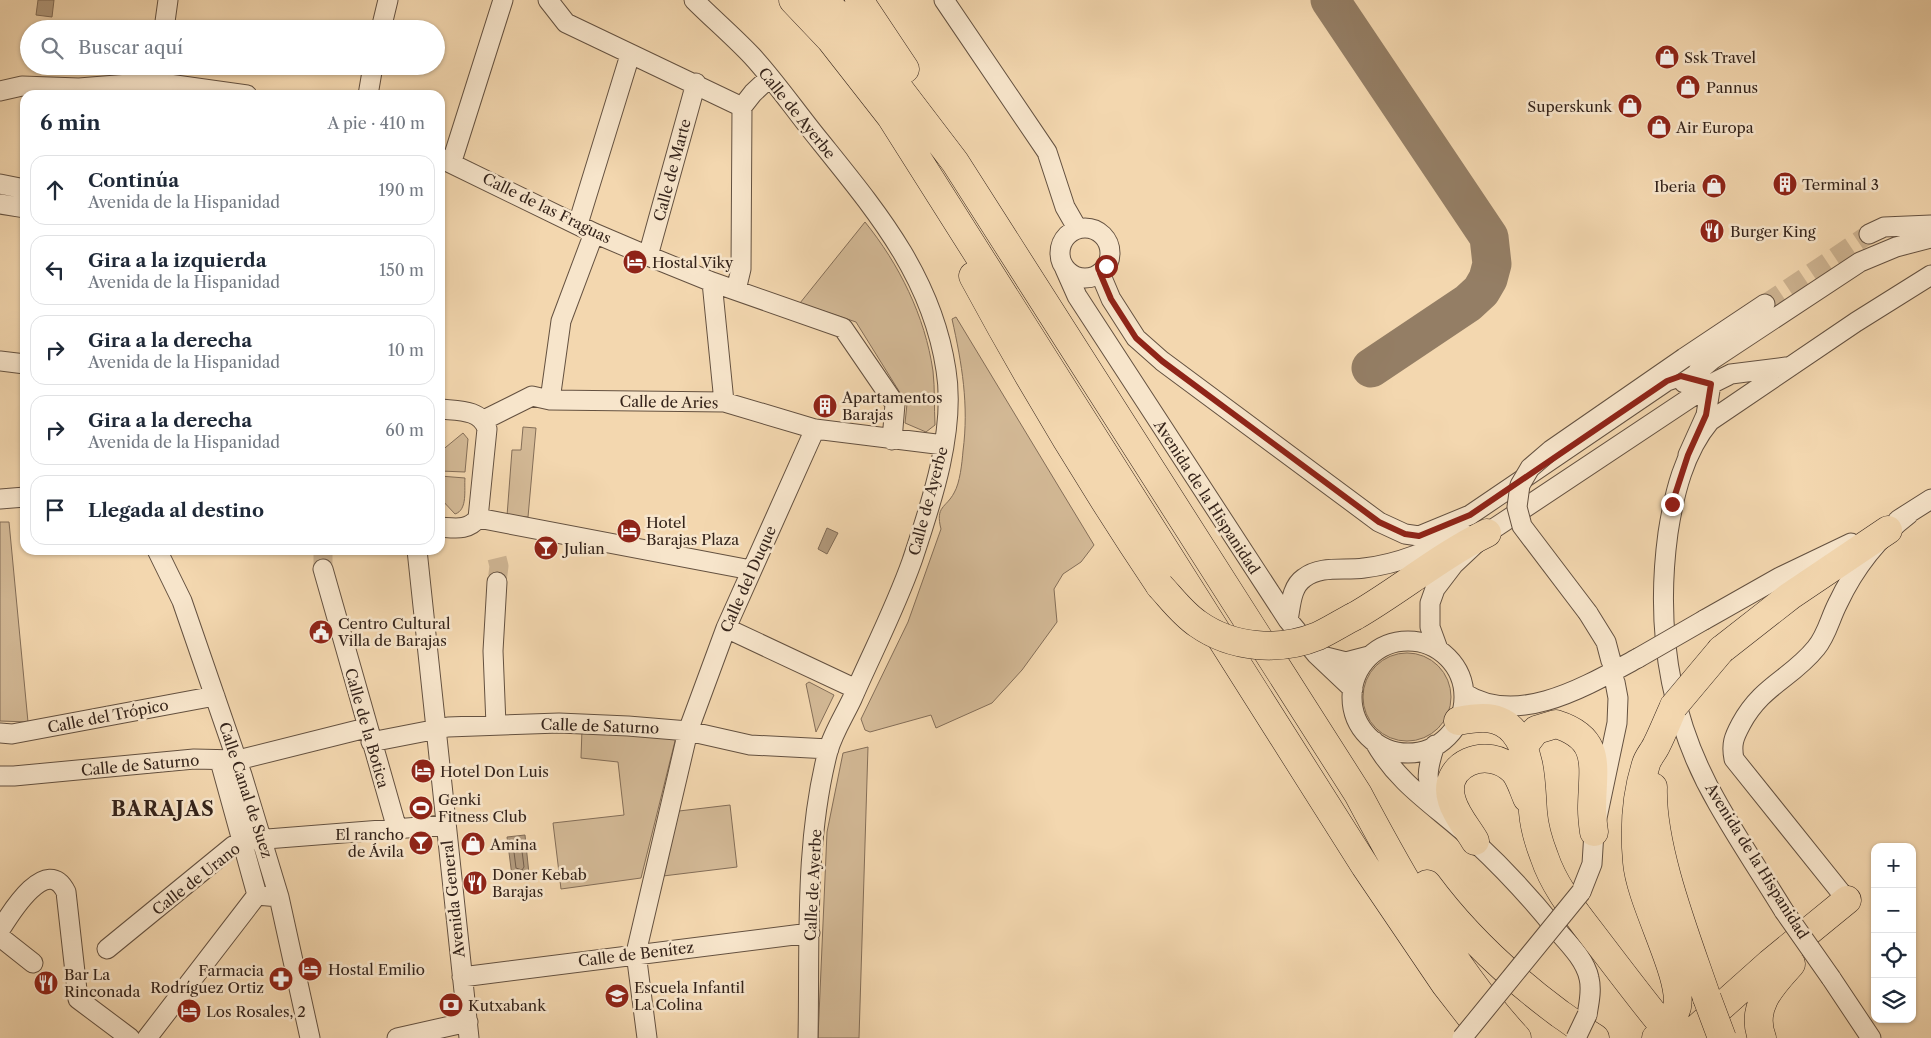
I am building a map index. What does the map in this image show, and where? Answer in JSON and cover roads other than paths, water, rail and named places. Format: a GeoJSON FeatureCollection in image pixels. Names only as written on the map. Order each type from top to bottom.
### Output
{"type":"FeatureCollection","features":[{"type":"Feature","properties":{"kind":"highway"},"geometry":{"type":"LineString","coordinates":[[793,0],[830,39],[891,117],[1365,866],[1445,984],[1475,1033]]}},
{"type":"Feature","properties":{"kind":"highway"},"geometry":{"type":"LineString","coordinates":[[824,0],[862,40],[955,162],[1358,794],[1390,854],[1457,961],[1518,1038]]}},
{"type":"Feature","properties":{"kind":"highway"},"geometry":{"type":"LineString","coordinates":[[859,0],[940,125],[955,162]]}},
{"type":"Feature","properties":{"kind":"highway"},"geometry":{"type":"LineString","coordinates":[[933,181],[944,222],[1006,338],[1118,522],[1160,586],[1197,624],[1233,641],[1257,645],[1298,642],[1318,636],[1380,602],[1463,545],[1487,533]]}},
{"type":"Feature","properties":{"kind":"highway"},"geometry":{"type":"LineString","coordinates":[[1475,841],[1452,802],[1450,791],[1452,780],[1468,762],[1478,757],[1490,758],[1506,764],[1515,772],[1533,813],[1544,855],[1559,891],[1656,1027],[1668,1028],[1677,1005],[1674,976],[1647,907],[1637,863],[1637,806],[1646,762],[1674,706],[1720,650],[1790,596],[1898,522]]}},
{"type":"Feature","properties":{"kind":"highway"},"geometry":{"type":"LineString","coordinates":[[1458,721],[1478,717],[1498,720],[1514,733],[1523,747],[1531,777],[1533,813]]}},
{"type":"Feature","properties":{"kind":"highway"},"geometry":{"type":"LineString","coordinates":[[1523,747],[1536,730],[1556,724],[1576,732],[1586,742],[1591,750],[1593,759],[1592,810],[1594,832]]}},
{"type":"Feature","properties":{"kind":"highway"},"geometry":{"type":"LineString","coordinates":[[1656,745],[1653,790],[1656,824],[1683,928],[1722,1038]]}},
{"type":"Feature","properties":{"kind":"highway"},"geometry":{"type":"LineString","coordinates":[[1358,794],[1447,911],[1523,985],[1541,1011],[1583,1032]]}},
{"type":"Feature","properties":{"kind":"highway"},"geometry":{"type":"LineString","coordinates":[[1686,1038],[1770,963],[1847,900]]}},
{"type":"Feature","properties":{"kind":"highway"},"geometry":{"type":"LineString","coordinates":[[1762,1038],[1759,1015],[1768,989],[1813,941],[1821,923]]}},
{"type":"Feature","properties":{"kind":"street"},"geometry":{"type":"LineString","coordinates":[[165,20],[168,0]]}},
{"type":"Feature","properties":{"kind":"street"},"geometry":{"type":"LineString","coordinates":[[383,20],[388,0]]}},
{"type":"Feature","properties":{"kind":"street"},"geometry":{"type":"LineString","coordinates":[[446,160],[503,0]]}},
{"type":"Feature","properties":{"kind":"street"},"geometry":{"type":"LineString","coordinates":[[548,0],[566,23],[630,55],[696,83],[742,107]]}},
{"type":"Feature","properties":{"kind":"street","name":"Calle de Ayerbe"},"geometry":{"type":"LineString","coordinates":[[694,0],[753,58],[867,199],[898,242],[912,268],[936,328],[946,370],[948,396],[944,445],[939,471],[912,562],[886,626],[829,749],[813,841],[808,1038]]}},
{"type":"Feature","properties":{"kind":"street"},"geometry":{"type":"LineString","coordinates":[[944,0],[1048,152],[1065,207],[1077,228]]}},
{"type":"Feature","properties":{"kind":"street"},"geometry":{"type":"LineString","coordinates":[[550,400],[561,321],[630,55]]}},
{"type":"Feature","properties":{"kind":"street"},"geometry":{"type":"LineString","coordinates":[[369,90],[371,75]]}},
{"type":"Feature","properties":{"kind":"street"},"geometry":{"type":"LineString","coordinates":[[736,290],[741,269],[742,107],[753,92],[768,78]]}},
{"type":"Feature","properties":{"kind":"street"},"geometry":{"type":"LineString","coordinates":[[0,91],[22,86],[80,88],[155,81],[214,90]]}},
{"type":"Feature","properties":{"kind":"street","name":"Calle de Marte"},"geometry":{"type":"LineString","coordinates":[[648,256],[696,83]]}},
{"type":"Feature","properties":{"kind":"street","name":"Calle de las Fraguas"},"geometry":{"type":"LineString","coordinates":[[446,160],[648,256],[712,282],[843,328],[895,404],[892,440]]}},
{"type":"Feature","properties":{"kind":"street"},"geometry":{"type":"LineString","coordinates":[[0,184],[20,188]]}},
{"type":"Feature","properties":{"kind":"street"},"geometry":{"type":"LineString","coordinates":[[0,204],[20,207]]}},
{"type":"Feature","properties":{"kind":"street"},"geometry":{"type":"LineString","coordinates":[[1869,234],[1884,228],[1928,223],[1931,225]]}},
{"type":"Feature","properties":{"kind":"street"},"geometry":{"type":"LineString","coordinates":[[1077,228],[1094,229],[1106,238],[1110,256],[1106,266],[1099,274],[1080,278],[1065,269],[1060,260],[1059,250],[1062,241],[1077,228]]}},
{"type":"Feature","properties":{"kind":"street"},"geometry":{"type":"LineString","coordinates":[[1288,620],[1294,588],[1311,573],[1323,570],[1365,568],[1410,557],[1451,539],[1691,378],[1713,359],[1860,262],[1896,247],[1931,238]]}},
{"type":"Feature","properties":{"kind":"street","name":"Avenida de la Hispanidad"},"geometry":{"type":"LineString","coordinates":[[1065,269],[1073,290],[1288,620],[1316,654],[1352,689]]}},
{"type":"Feature","properties":{"kind":"street"},"geometry":{"type":"LineString","coordinates":[[1099,274],[1111,299],[1136,338],[1162,361],[1379,522],[1405,534],[1419,536],[1470,515],[1667,381],[1681,376],[1711,384]]}},
{"type":"Feature","properties":{"kind":"street","name":"Avenida de la Hispanidad"},"geometry":{"type":"LineString","coordinates":[[1099,274],[1103,335]]}},
{"type":"Feature","properties":{"kind":"street"},"geometry":{"type":"LineString","coordinates":[[1438,649],[1428,616],[1435,589],[1454,564],[1487,533],[1711,384],[1732,374],[1789,367],[1931,275]]}},
{"type":"Feature","properties":{"kind":"street"},"geometry":{"type":"LineString","coordinates":[[712,282],[724,402]]}},
{"type":"Feature","properties":{"kind":"street"},"geometry":{"type":"LineString","coordinates":[[1611,661],[1604,636],[1522,526],[1516,507],[1520,485],[1530,468],[1551,450],[1765,304]]}},
{"type":"Feature","properties":{"kind":"street"},"geometry":{"type":"LineString","coordinates":[[1711,384],[1729,357],[1746,339]]}},
{"type":"Feature","properties":{"kind":"street"},"geometry":{"type":"LineString","coordinates":[[0,360],[20,363]]}},
{"type":"Feature","properties":{"kind":"street","name":"Avenida de la Hispanidad"},"geometry":{"type":"LineString","coordinates":[[1688,455],[1701,432],[1710,421],[1789,367]]}},
{"type":"Feature","properties":{"kind":"street","name":"Avenida de la Hispanidad"},"geometry":{"type":"LineString","coordinates":[[1711,384],[1706,415],[1688,455],[1672,504],[1664,564],[1662,614],[1666,664],[1687,740],[1717,803],[1784,911],[1871,1038]]}},
{"type":"Feature","properties":{"kind":"street","name":"Calle de Aries"},"geometry":{"type":"LineString","coordinates":[[484,420],[532,396],[550,400],[724,402],[815,429],[944,445]]}},
{"type":"Feature","properties":{"kind":"street"},"geometry":{"type":"LineString","coordinates":[[445,409],[466,411],[484,420],[487,429],[478,518],[473,525],[464,528],[445,527]]}},
{"type":"Feature","properties":{"kind":"street","name":"Calle del Duque"},"geometry":{"type":"LineString","coordinates":[[636,954],[688,731],[726,628],[815,429]]}},
{"type":"Feature","properties":{"kind":"street"},"geometry":{"type":"LineString","coordinates":[[0,499],[20,497]]}},
{"type":"Feature","properties":{"kind":"street"},"geometry":{"type":"LineString","coordinates":[[1464,693],[1477,702],[1490,706],[1529,705],[1593,682],[1780,577],[1898,522],[1931,498]]}},
{"type":"Feature","properties":{"kind":"street"},"geometry":{"type":"LineString","coordinates":[[478,518],[751,570]]}},
{"type":"Feature","properties":{"kind":"street"},"geometry":{"type":"LineString","coordinates":[[1847,900],[1734,760],[1732,747],[1734,736],[1750,707],[1764,692],[1817,648],[1827,631],[1850,579],[1898,522]]}},
{"type":"Feature","properties":{"kind":"street","name":"Calle Canal de Suez"},"geometry":{"type":"LineString","coordinates":[[159,555],[182,601],[216,696],[229,761],[263,840],[310,1038]]}},
{"type":"Feature","properties":{"kind":"street","name":"Avenida General"},"geometry":{"type":"LineString","coordinates":[[418,555],[445,825],[468,1030]]}},
{"type":"Feature","properties":{"kind":"street","name":"Calle de la Botica"},"geometry":{"type":"LineString","coordinates":[[323,572],[368,735],[397,829]]}},
{"type":"Feature","properties":{"kind":"street"},"geometry":{"type":"LineString","coordinates":[[496,588],[493,651],[496,725]]}},
{"type":"Feature","properties":{"kind":"street"},"geometry":{"type":"LineString","coordinates":[[726,628],[856,689]]}},
{"type":"Feature","properties":{"kind":"street"},"geometry":{"type":"LineString","coordinates":[[1316,654],[1346,662],[1369,656],[1385,646],[1403,641],[1422,642],[1438,649],[1452,661],[1460,676],[1464,693],[1463,708],[1458,721],[1448,735],[1435,745],[1420,751],[1404,752],[1388,749],[1374,741],[1363,730],[1356,718],[1352,689],[1358,671],[1369,656]]}},
{"type":"Feature","properties":{"kind":"street"},"geometry":{"type":"LineString","coordinates":[[1475,1033],[1581,892],[1592,864],[1594,832],[1617,723],[1618,698],[1615,682]]}},
{"type":"Feature","properties":{"kind":"street","name":"Calle del Trópico"},"geometry":{"type":"LineString","coordinates":[[0,733],[12,734],[216,696]]}},
{"type":"Feature","properties":{"kind":"street","name":"Calle de Saturno"},"geometry":{"type":"LineString","coordinates":[[0,776],[194,759],[229,761],[368,735],[436,731],[448,727],[496,725],[559,723],[628,726],[688,731],[750,745],[829,749]]}},
{"type":"Feature","properties":{"kind":"street"},"geometry":{"type":"LineString","coordinates":[[1374,741],[1386,763],[1415,792],[1475,841],[1515,880],[1579,957],[1589,977],[1590,997],[1583,1032]]}},
{"type":"Feature","properties":{"kind":"street"},"geometry":{"type":"LineString","coordinates":[[1435,745],[1427,776],[1430,792],[1447,817]]}},
{"type":"Feature","properties":{"kind":"street"},"geometry":{"type":"LineString","coordinates":[[229,761],[242,842],[257,895]]}},
{"type":"Feature","properties":{"kind":"street","name":"Calle de Urano"},"geometry":{"type":"LineString","coordinates":[[107,949],[233,846],[242,842],[445,825]]}},
{"type":"Feature","properties":{"kind":"street"},"geometry":{"type":"LineString","coordinates":[[0,930],[22,897],[30,889],[49,880],[56,880],[62,884],[66,892],[78,999],[130,1038]]}},
{"type":"Feature","properties":{"kind":"street"},"geometry":{"type":"LineString","coordinates":[[257,895],[278,897]]}},
{"type":"Feature","properties":{"kind":"street"},"geometry":{"type":"LineString","coordinates":[[148,1038],[257,895]]}},
{"type":"Feature","properties":{"kind":"street","name":"Calle de Benítez"},"geometry":{"type":"LineString","coordinates":[[462,976],[810,933]]}},
{"type":"Feature","properties":{"kind":"street"},"geometry":{"type":"LineString","coordinates":[[0,937],[33,962]]}},
{"type":"Feature","properties":{"kind":"street"},"geometry":{"type":"LineString","coordinates":[[636,954],[648,1038]]}},
{"type":"Feature","properties":{"kind":"street"},"geometry":{"type":"LineString","coordinates":[[397,1038],[468,1030]]}},
{"type":"Feature","properties":{"kind":"water"},"geometry":{"type":"Polygon","coordinates":[[[38,0],[54,0],[52,17],[36,15],[38,0]]]}},
{"type":"Feature","properties":{"kind":"water"},"geometry":{"type":"Polygon","coordinates":[[[827,528],[838,533],[827,554],[818,549],[827,528]]]}},
{"type":"Feature","properties":{"kind":"water"},"geometry":{"type":"Polygon","coordinates":[[[525,835],[529,874],[512,876],[507,837],[525,835]]]}},
{"type":"Feature","properties":{"kind":"tunnel"},"geometry":{"type":"LineString","coordinates":[[1765,304],[1869,234]]}},
{"type":"Feature","properties":{"kind":"tunnel"},"geometry":{"type":"LineString","coordinates":[[323,555],[323,569]]}},
{"type":"Feature","properties":{"kind":"tunnel"},"geometry":{"type":"LineString","coordinates":[[497,558],[499,566],[497,582]]}},
{"type":"Feature","properties":{"kind":"place","name":"Ssk Travel"},"geometry":{"type":"Point","coordinates":[1667,57]}},
{"type":"Feature","properties":{"kind":"place","name":"Pannus"},"geometry":{"type":"Point","coordinates":[1688,87]}},
{"type":"Feature","properties":{"kind":"place","name":"Superskunk"},"geometry":{"type":"Point","coordinates":[1630,106]}},
{"type":"Feature","properties":{"kind":"place","name":"Air Europa"},"geometry":{"type":"Point","coordinates":[1659,127]}},
{"type":"Feature","properties":{"kind":"place","name":"Terminal 3"},"geometry":{"type":"Point","coordinates":[1785,184]}},
{"type":"Feature","properties":{"kind":"place","name":"Iberia"},"geometry":{"type":"Point","coordinates":[1714,186]}},
{"type":"Feature","properties":{"kind":"place","name":"Burger King"},"geometry":{"type":"Point","coordinates":[1712,231]}},
{"type":"Feature","properties":{"kind":"place","name":"Hostal Viky"},"geometry":{"type":"Point","coordinates":[635,262]}},
{"type":"Feature","properties":{"kind":"place","name":"Apartamentos Barajas"},"geometry":{"type":"Point","coordinates":[825,406]}},
{"type":"Feature","properties":{"kind":"place","name":"Hotel Barajas Plaza"},"geometry":{"type":"Point","coordinates":[629,531]}},
{"type":"Feature","properties":{"kind":"place","name":"Julian"},"geometry":{"type":"Point","coordinates":[546,548]}},
{"type":"Feature","properties":{"kind":"place","name":"Centro Cultural Villa de Barajas"},"geometry":{"type":"Point","coordinates":[321,632]}},
{"type":"Feature","properties":{"kind":"place","name":"Hotel Don Luis"},"geometry":{"type":"Point","coordinates":[423,771]}},
{"type":"Feature","properties":{"kind":"place","name":"Genki Fitness Club"},"geometry":{"type":"Point","coordinates":[421,808]}},
{"type":"Feature","properties":{"kind":"place","name":"El rancho de Ávila"},"geometry":{"type":"Point","coordinates":[421,843]}},
{"type":"Feature","properties":{"kind":"place","name":"Amina"},"geometry":{"type":"Point","coordinates":[473,844]}},
{"type":"Feature","properties":{"kind":"place","name":"Doner Kebab Barajas"},"geometry":{"type":"Point","coordinates":[475,883]}},
{"type":"Feature","properties":{"kind":"place","name":"Hostal Emilio"},"geometry":{"type":"Point","coordinates":[310,969]}},
{"type":"Feature","properties":{"kind":"place","name":"Farmacia Rodríguez Ortiz"},"geometry":{"type":"Point","coordinates":[281,979]}},
{"type":"Feature","properties":{"kind":"place","name":"Bar La Rinconada"},"geometry":{"type":"Point","coordinates":[46,983]}},
{"type":"Feature","properties":{"kind":"place","name":"Escuela Infantil La Colina"},"geometry":{"type":"Point","coordinates":[617,996]}},
{"type":"Feature","properties":{"kind":"place","name":"Kutxabank"},"geometry":{"type":"Point","coordinates":[451,1005]}},
{"type":"Feature","properties":{"kind":"place","name":"Los Rosales, 2"},"geometry":{"type":"Point","coordinates":[189,1011]}},
{"type":"Feature","properties":{"kind":"district","name":"BARAJAS"},"geometry":{"type":"Point","coordinates":[163,809]}}]}
